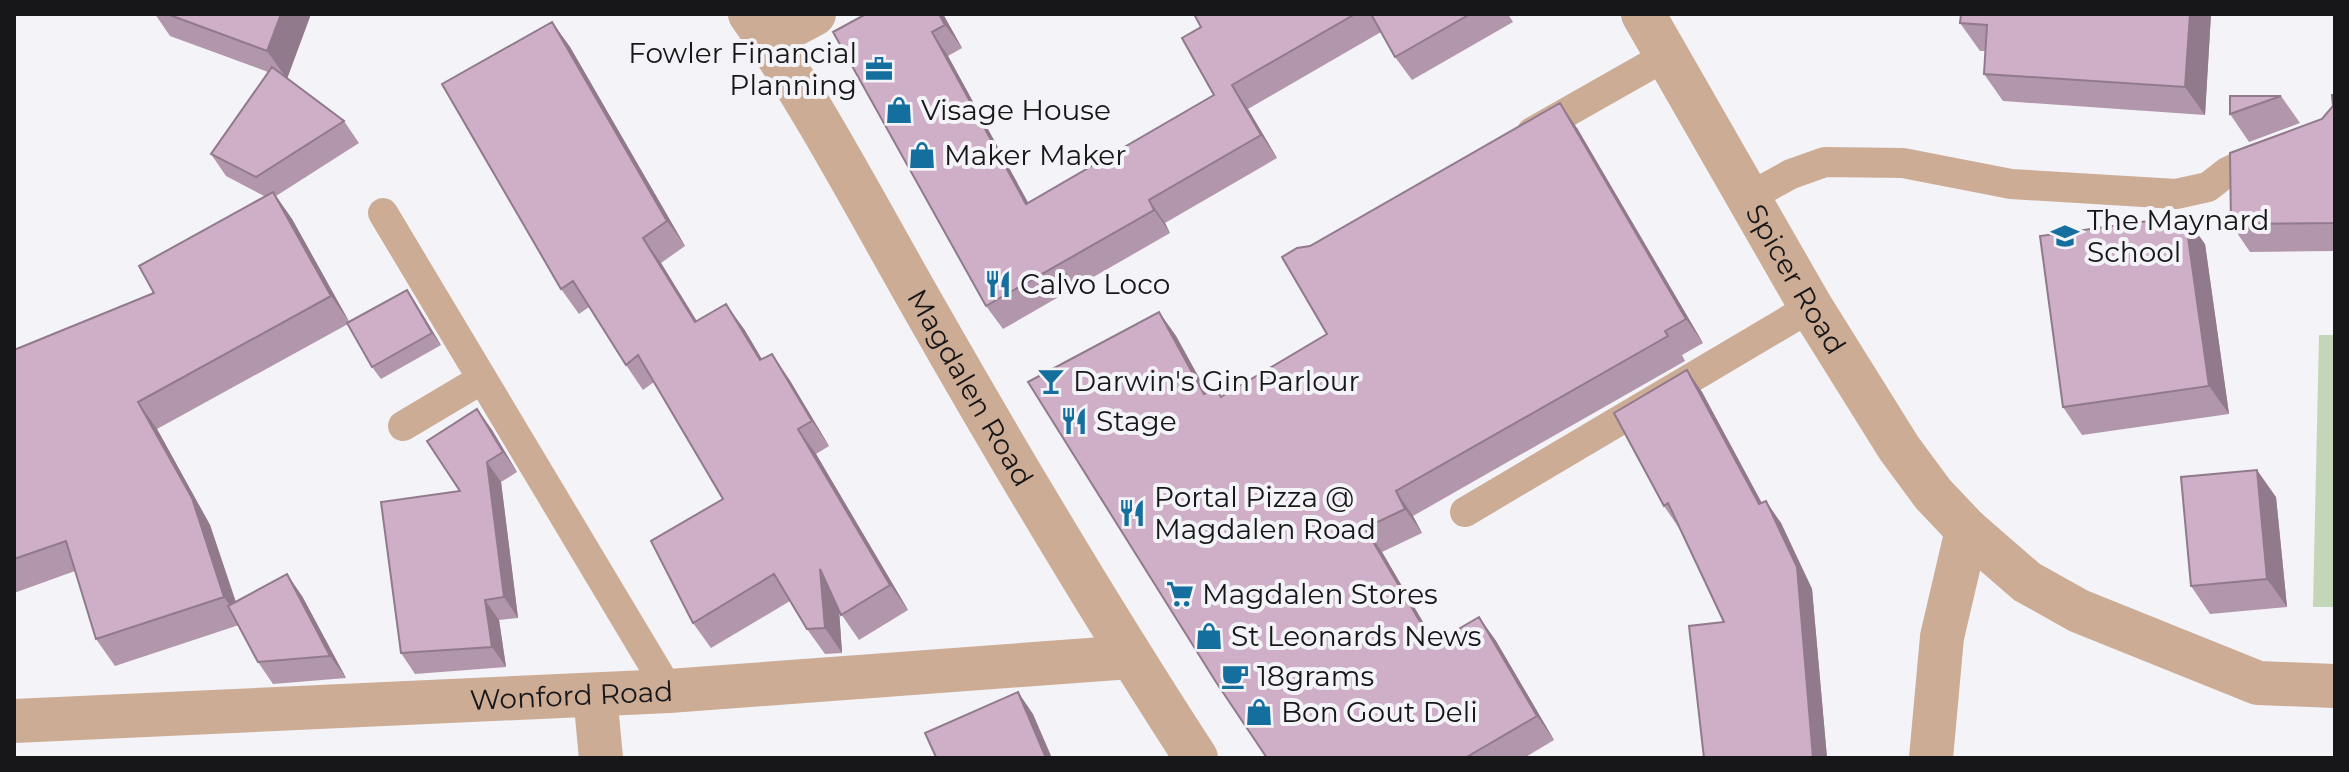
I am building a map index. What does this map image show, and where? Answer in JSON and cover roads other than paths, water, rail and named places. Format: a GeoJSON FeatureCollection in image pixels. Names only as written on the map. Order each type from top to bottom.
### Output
{"type":"FeatureCollection","features":[{"type":"Feature","properties":{"kind":"street"},"geometry":{"type":"LineString","coordinates":[[758,27],[814,14]]}},
{"type":"Feature","properties":{"kind":"street","name":"Spicer Road"},"geometry":{"type":"LineString","coordinates":[[1643,14],[1811,307],[1899,448],[1933,494],[1967,530],[2027,582],[2079,611],[2258,683],[2335,686]]}},
{"type":"Feature","properties":{"kind":"street","name":"Magdalen Road"},"geometry":{"type":"LineString","coordinates":[[758,27],[1130,657],[1196,758]]}},
{"type":"Feature","properties":{"kind":"street"},"geometry":{"type":"LineString","coordinates":[[1931,758],[1942,637],[1967,530]]}},
{"type":"Feature","properties":{"kind":"street","name":"Wonford Road"},"geometry":{"type":"LineString","coordinates":[[14,721],[669,691],[1130,657]]}},
{"type":"Feature","properties":{"kind":"street"},"geometry":{"type":"LineString","coordinates":[[595,695],[601,758]]}},
{"type":"Feature","properties":{"kind":"lane"},"geometry":{"type":"LineString","coordinates":[[1505,147],[1666,56]]}},
{"type":"Feature","properties":{"kind":"lane"},"geometry":{"type":"LineString","coordinates":[[1749,197],[1791,174],[1825,162],[1903,163],[2011,184],[2176,194],[2208,187],[2227,172],[2254,159],[2335,130]]}},
{"type":"Feature","properties":{"kind":"lane"},"geometry":{"type":"LineString","coordinates":[[383,213],[669,691]]}},
{"type":"Feature","properties":{"kind":"lane"},"geometry":{"type":"LineString","coordinates":[[1465,512],[1811,307]]}},
{"type":"Feature","properties":{"kind":"lane"},"geometry":{"type":"LineString","coordinates":[[403,426],[482,379]]}},
{"type":"Feature","properties":{"kind":"place","name":"Fowler Financial Planning"},"geometry":{"type":"Point","coordinates":[879,69]}},
{"type":"Feature","properties":{"kind":"place","name":"Visage House"},"geometry":{"type":"Point","coordinates":[899,110]}},
{"type":"Feature","properties":{"kind":"place","name":"Maker Maker"},"geometry":{"type":"Point","coordinates":[922,155]}},
{"type":"Feature","properties":{"kind":"place","name":"The Maynard School"},"geometry":{"type":"Point","coordinates":[2065,236]}},
{"type":"Feature","properties":{"kind":"place","name":"Calvo Loco"},"geometry":{"type":"Point","coordinates":[998,284]}},
{"type":"Feature","properties":{"kind":"place","name":"Darwin's Gin Parlour"},"geometry":{"type":"Point","coordinates":[1051,381]}},
{"type":"Feature","properties":{"kind":"place","name":"Stage"},"geometry":{"type":"Point","coordinates":[1074,421]}},
{"type":"Feature","properties":{"kind":"place","name":"Portal Pizza @ Magdalen Road"},"geometry":{"type":"Point","coordinates":[1132,513]}},
{"type":"Feature","properties":{"kind":"place","name":"Magdalen Stores"},"geometry":{"type":"Point","coordinates":[1180,594]}},
{"type":"Feature","properties":{"kind":"place","name":"St Leonards News"},"geometry":{"type":"Point","coordinates":[1209,636]}},
{"type":"Feature","properties":{"kind":"place","name":"18grams"},"geometry":{"type":"Point","coordinates":[1235,676]}},
{"type":"Feature","properties":{"kind":"place","name":"Bon Gout Deli"},"geometry":{"type":"Point","coordinates":[1259,712]}}]}
